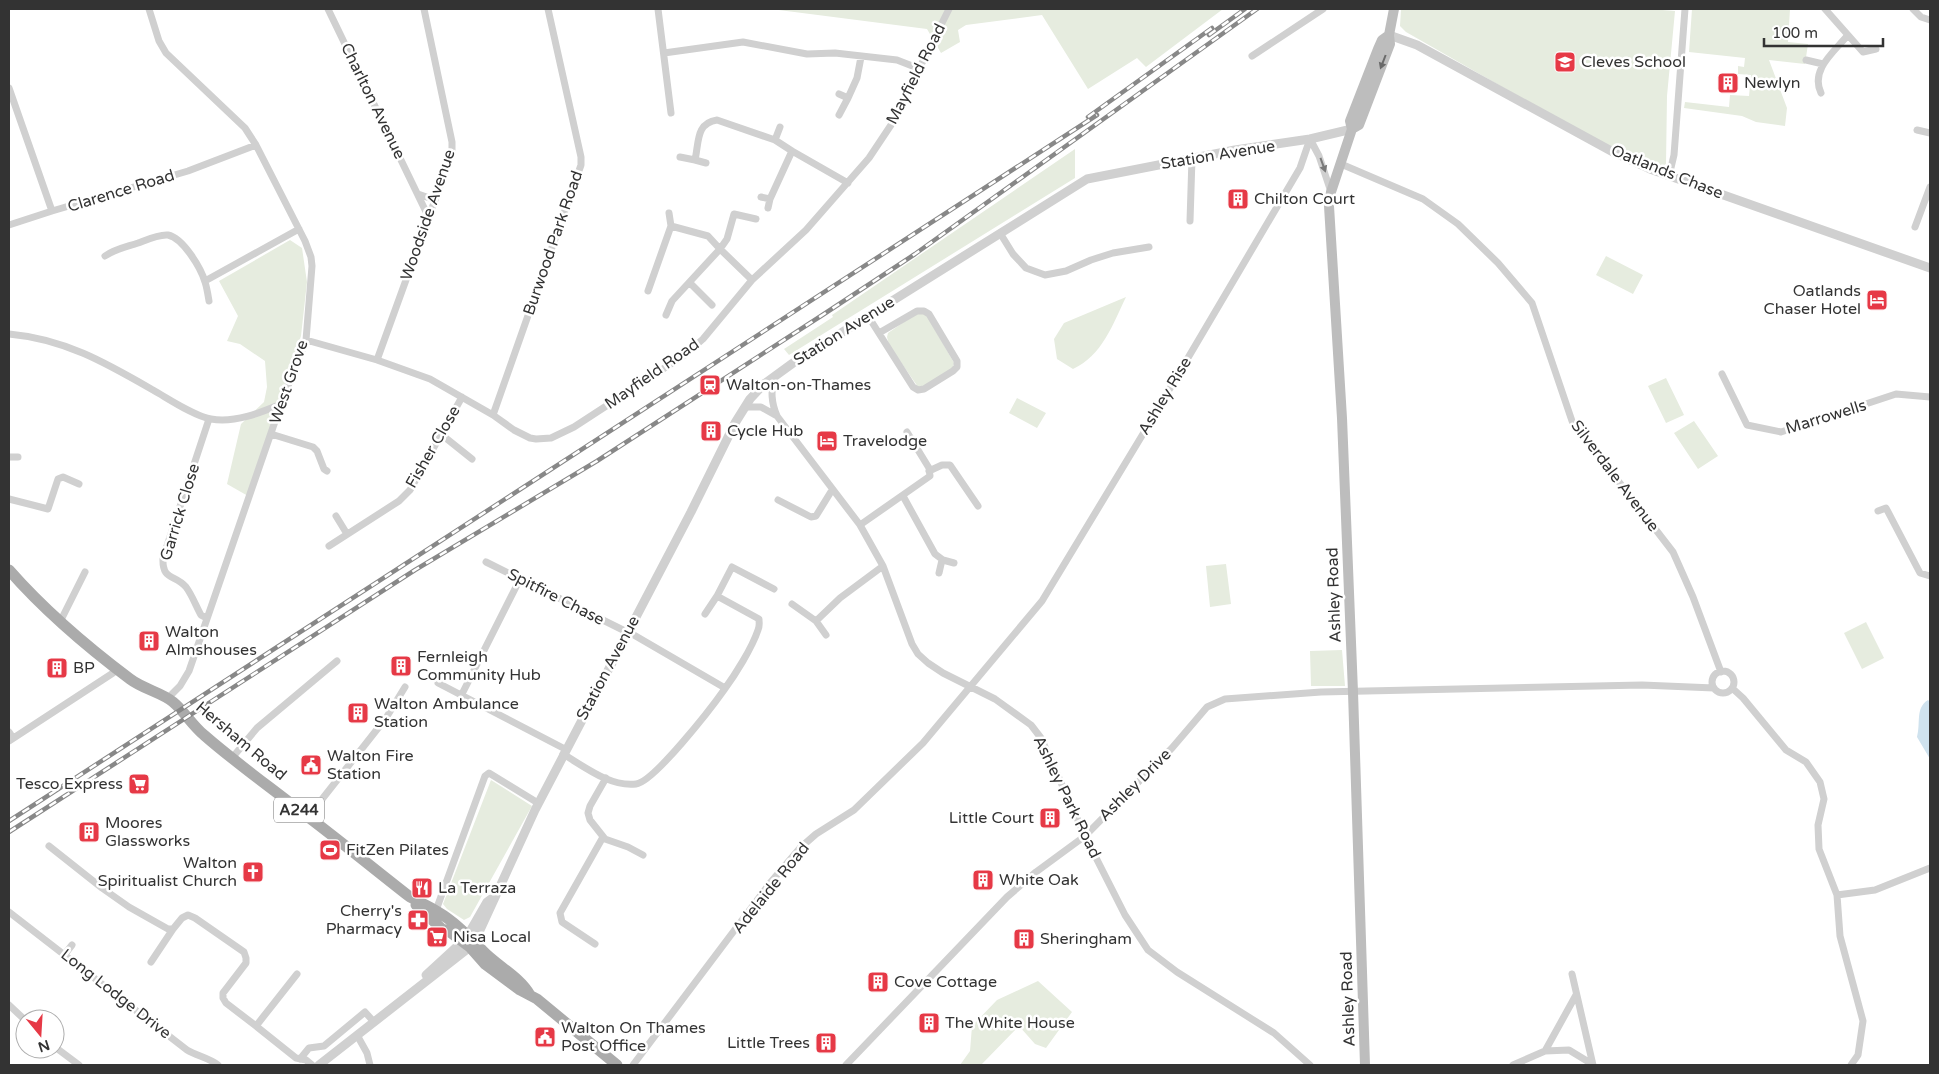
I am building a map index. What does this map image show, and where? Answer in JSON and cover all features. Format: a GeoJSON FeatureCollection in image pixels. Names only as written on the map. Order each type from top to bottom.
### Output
{"type":"FeatureCollection","features":[{"type":"Feature","properties":{"kind":"main road","name":"Ashley Road"},"geometry":{"type":"LineString","coordinates":[[1365,1064],[1342,418],[1329,224],[1331,192],[1352,129],[1359,124],[1390,44],[1389,35],[1394,9]]}},
{"type":"Feature","properties":{"kind":"main road","name":"Hersham Road"},"geometry":{"type":"LineString","coordinates":[[9,570],[37,601],[116,668],[145,689],[168,698],[175,703],[194,726],[232,758],[434,915],[442,929],[469,941],[482,950],[525,986],[530,995],[618,1065]]}},
{"type":"Feature","properties":{"kind":"street","name":"West Grove"},"geometry":{"type":"LineString","coordinates":[[149,9],[159,41],[166,53],[240,122],[256,145],[299,229],[308,249],[312,266],[306,340],[281,404],[189,671],[180,686],[168,698]]}},
{"type":"Feature","properties":{"kind":"street","name":"Charlton Avenue"},"geometry":{"type":"LineString","coordinates":[[328,9],[429,218]]}},
{"type":"Feature","properties":{"kind":"street","name":"Woodside Avenue"},"geometry":{"type":"LineString","coordinates":[[377,360],[452,153],[452,142],[424,9]]}},
{"type":"Feature","properties":{"kind":"street","name":"Burwood Park Road"},"geometry":{"type":"LineString","coordinates":[[493,415],[581,165],[581,157],[548,9]]}},
{"type":"Feature","properties":{"kind":"street"},"geometry":{"type":"LineString","coordinates":[[658,9],[672,113]]}},
{"type":"Feature","properties":{"kind":"street","name":"Mayfield Road"},"geometry":{"type":"LineString","coordinates":[[306,340],[377,360],[430,378],[493,415],[514,430],[536,439],[551,438],[574,427],[686,354],[703,339],[752,280],[806,230],[870,158],[891,125],[949,9]]}},
{"type":"Feature","properties":{"kind":"street"},"geometry":{"type":"LineString","coordinates":[[1252,56],[1323,9]]}},
{"type":"Feature","properties":{"kind":"street"},"geometry":{"type":"LineString","coordinates":[[1669,176],[1674,155],[1685,9]]}},
{"type":"Feature","properties":{"kind":"street"},"geometry":{"type":"LineString","coordinates":[[1825,9],[1863,52],[1876,49]]}},
{"type":"Feature","properties":{"kind":"street"},"geometry":{"type":"LineString","coordinates":[[1913,9],[1921,17],[1930,20]]}},
{"type":"Feature","properties":{"kind":"street","name":"Oatlands Chase"},"geometry":{"type":"LineString","coordinates":[[1389,35],[1417,45],[1613,152],[1669,176],[1930,268]]}},
{"type":"Feature","properties":{"kind":"street"},"geometry":{"type":"LineString","coordinates":[[1821,94],[1817,86],[1823,64],[1847,36]]}},
{"type":"Feature","properties":{"kind":"street"},"geometry":{"type":"LineString","coordinates":[[664,53],[743,42],[807,54],[835,53],[897,60],[920,68]]}},
{"type":"Feature","properties":{"kind":"street"},"geometry":{"type":"LineString","coordinates":[[839,115],[857,78],[861,57]]}},
{"type":"Feature","properties":{"kind":"street"},"geometry":{"type":"LineString","coordinates":[[1806,60],[1823,64]]}},
{"type":"Feature","properties":{"kind":"street","name":"Clarence Road"},"geometry":{"type":"LineString","coordinates":[[9,88],[52,211],[188,171],[256,145]]}},
{"type":"Feature","properties":{"kind":"street"},"geometry":{"type":"LineString","coordinates":[[839,94],[848,98]]}},
{"type":"Feature","properties":{"kind":"street"},"geometry":{"type":"LineString","coordinates":[[696,160],[702,127],[708,121],[716,120],[775,140],[848,183]]}},
{"type":"Feature","properties":{"kind":"street"},"geometry":{"type":"LineString","coordinates":[[775,140],[780,127]]}},
{"type":"Feature","properties":{"kind":"street","name":"Station Avenue"},"geometry":{"type":"LineString","coordinates":[[319,1065],[413,991],[424,976],[469,941],[487,902],[494,897],[564,752],[745,407],[756,393],[774,377],[868,316],[1087,179],[1192,158],[1310,140],[1352,129]]}},
{"type":"Feature","properties":{"kind":"street"},"geometry":{"type":"LineString","coordinates":[[1917,130],[1930,133]]}},
{"type":"Feature","properties":{"kind":"street"},"geometry":{"type":"LineString","coordinates":[[1310,140],[1319,156],[1331,192]]}},
{"type":"Feature","properties":{"kind":"street","name":"Ashley Rise"},"geometry":{"type":"LineString","coordinates":[[970,686],[1042,601],[1300,168],[1310,140]]}},
{"type":"Feature","properties":{"kind":"street"},"geometry":{"type":"LineString","coordinates":[[768,208],[770,199],[792,151]]}},
{"type":"Feature","properties":{"kind":"street"},"geometry":{"type":"LineString","coordinates":[[680,157],[706,163]]}},
{"type":"Feature","properties":{"kind":"street"},"geometry":{"type":"LineString","coordinates":[[1190,221],[1192,158]]}},
{"type":"Feature","properties":{"kind":"street","name":"Silverdale Avenue"},"geometry":{"type":"LineString","coordinates":[[1341,164],[1424,199],[1458,224],[1498,263],[1532,303],[1572,421],[1673,552],[1693,597],[1721,672]]}},
{"type":"Feature","properties":{"kind":"street"},"geometry":{"type":"LineString","coordinates":[[1915,227],[1930,187]]}},
{"type":"Feature","properties":{"kind":"street"},"geometry":{"type":"LineString","coordinates":[[418,194],[435,200]]}},
{"type":"Feature","properties":{"kind":"street"},"geometry":{"type":"LineString","coordinates":[[761,196],[770,199]]}},
{"type":"Feature","properties":{"kind":"street"},"geometry":{"type":"LineString","coordinates":[[9,225],[52,211]]}},
{"type":"Feature","properties":{"kind":"street"},"geometry":{"type":"LineString","coordinates":[[1922,211],[1930,215]]}},
{"type":"Feature","properties":{"kind":"street"},"geometry":{"type":"LineString","coordinates":[[648,291],[670,226],[669,213]]}},
{"type":"Feature","properties":{"kind":"street"},"geometry":{"type":"LineString","coordinates":[[666,315],[672,301],[728,240],[734,214],[756,219]]}},
{"type":"Feature","properties":{"kind":"street"},"geometry":{"type":"LineString","coordinates":[[670,226],[708,236],[752,280]]}},
{"type":"Feature","properties":{"kind":"street"},"geometry":{"type":"LineString","coordinates":[[205,281],[299,229]]}},
{"type":"Feature","properties":{"kind":"street"},"geometry":{"type":"LineString","coordinates":[[1000,233],[1013,254],[1026,268],[1045,275],[1066,271],[1113,253],[1149,247]]}},
{"type":"Feature","properties":{"kind":"street"},"geometry":{"type":"LineString","coordinates":[[105,256],[112,251],[167,235],[177,239],[184,246],[205,281],[209,301]]}},
{"type":"Feature","properties":{"kind":"street"},"geometry":{"type":"LineString","coordinates":[[690,283],[712,305]]}},
{"type":"Feature","properties":{"kind":"street"},"geometry":{"type":"LineString","coordinates":[[868,316],[913,386],[918,390],[924,389],[953,371],[956,367],[957,361],[929,314],[924,311],[917,311],[879,333]]}},
{"type":"Feature","properties":{"kind":"street"},"geometry":{"type":"LineString","coordinates":[[9,334],[52,341],[93,356],[167,398],[209,419],[253,416],[281,404]]}},
{"type":"Feature","properties":{"kind":"street","name":"Marrowells"},"geometry":{"type":"LineString","coordinates":[[1722,374],[1747,425],[1781,432],[1896,394],[1930,397]]}},
{"type":"Feature","properties":{"kind":"street","name":"Ashley Park Road"},"geometry":{"type":"LineString","coordinates":[[774,377],[771,391],[773,406],[777,416],[860,525],[882,566],[912,644],[918,654],[943,673],[995,699],[1031,725],[1041,738],[1085,836],[1125,914],[1148,950],[1177,972],[1274,1033],[1310,1065]]}},
{"type":"Feature","properties":{"kind":"street","name":"Fisher Close"},"geometry":{"type":"LineString","coordinates":[[329,546],[404,496],[416,482],[462,398]]}},
{"type":"Feature","properties":{"kind":"street"},"geometry":{"type":"LineString","coordinates":[[745,407],[761,407],[777,416]]}},
{"type":"Feature","properties":{"kind":"street","name":"Garrick Close"},"geometry":{"type":"LineString","coordinates":[[207,618],[201,615],[183,583],[168,576],[162,565],[209,419]]}},
{"type":"Feature","properties":{"kind":"street"},"geometry":{"type":"LineString","coordinates":[[860,525],[930,476],[907,432]]}},
{"type":"Feature","properties":{"kind":"street"},"geometry":{"type":"LineString","coordinates":[[271,434],[313,447],[317,451],[324,469],[327,470]]}},
{"type":"Feature","properties":{"kind":"street"},"geometry":{"type":"LineString","coordinates":[[442,435],[472,459]]}},
{"type":"Feature","properties":{"kind":"street"},"geometry":{"type":"LineString","coordinates":[[9,457],[18,457]]}},
{"type":"Feature","properties":{"kind":"street"},"geometry":{"type":"LineString","coordinates":[[929,471],[942,464],[950,466],[978,506]]}},
{"type":"Feature","properties":{"kind":"street"},"geometry":{"type":"LineString","coordinates":[[9,499],[48,509],[58,478],[78,484]]}},
{"type":"Feature","properties":{"kind":"street"},"geometry":{"type":"LineString","coordinates":[[778,500],[811,517],[816,516],[832,490]]}},
{"type":"Feature","properties":{"kind":"street"},"geometry":{"type":"LineString","coordinates":[[903,496],[935,554],[942,560],[954,563]]}},
{"type":"Feature","properties":{"kind":"street"},"geometry":{"type":"LineString","coordinates":[[1878,511],[1886,508],[1920,574],[1930,576]]}},
{"type":"Feature","properties":{"kind":"street"},"geometry":{"type":"LineString","coordinates":[[336,516],[347,534]]}},
{"type":"Feature","properties":{"kind":"street"},"geometry":{"type":"LineString","coordinates":[[938,573],[942,560]]}},
{"type":"Feature","properties":{"kind":"street","name":"Spitfire Chase"},"geometry":{"type":"LineString","coordinates":[[486,562],[627,632],[725,688]]}},
{"type":"Feature","properties":{"kind":"street"},"geometry":{"type":"LineString","coordinates":[[816,621],[840,598],[882,566]]}},
{"type":"Feature","properties":{"kind":"street"},"geometry":{"type":"LineString","coordinates":[[705,614],[732,567],[774,589]]}},
{"type":"Feature","properties":{"kind":"street"},"geometry":{"type":"LineString","coordinates":[[60,622],[85,572]]}},
{"type":"Feature","properties":{"kind":"street"},"geometry":{"type":"LineString","coordinates":[[462,694],[520,579]]}},
{"type":"Feature","properties":{"kind":"street"},"geometry":{"type":"LineString","coordinates":[[438,682],[564,752],[606,778],[623,783],[637,784],[645,781],[669,758],[725,688],[760,626],[759,619],[755,616],[717,596]]}},
{"type":"Feature","properties":{"kind":"street"},"geometry":{"type":"LineString","coordinates":[[792,604],[816,621],[826,635]]}},
{"type":"Feature","properties":{"kind":"street"},"geometry":{"type":"LineString","coordinates":[[232,758],[257,728],[337,660]]}},
{"type":"Feature","properties":{"kind":"street"},"geometry":{"type":"LineString","coordinates":[[10,737],[112,673],[116,668]]}},
{"type":"Feature","properties":{"kind":"street"},"geometry":{"type":"LineString","coordinates":[[1353,692],[1642,685],[1714,688],[1723,693],[1732,688],[1734,681],[1731,675],[1721,672],[1713,678],[1714,688]]}},
{"type":"Feature","properties":{"kind":"street","name":"Adelaide Road"},"geometry":{"type":"LineString","coordinates":[[633,1065],[770,883],[800,848],[816,834],[854,810],[874,791],[923,743],[970,686]]}},
{"type":"Feature","properties":{"kind":"street"},"geometry":{"type":"LineString","coordinates":[[308,817],[386,718],[404,687]]}},
{"type":"Feature","properties":{"kind":"street"},"geometry":{"type":"LineString","coordinates":[[1732,688],[1743,698],[1786,750],[1806,762],[1820,782],[1824,799],[1818,825],[1819,849],[1837,895],[1840,936],[1863,1021],[1858,1055],[1851,1065]]}},
{"type":"Feature","properties":{"kind":"street","name":"Ashley Drive"},"geometry":{"type":"LineString","coordinates":[[846,1065],[1007,897],[1036,872],[1085,836],[1172,748],[1206,708],[1225,699],[1321,692],[1353,692]]}},
{"type":"Feature","properties":{"kind":"street"},"geometry":{"type":"LineString","coordinates":[[434,915],[485,776],[489,773],[538,803]]}},
{"type":"Feature","properties":{"kind":"street"},"geometry":{"type":"LineString","coordinates":[[606,778],[588,813],[594,826],[610,842],[628,847],[643,855]]}},
{"type":"Feature","properties":{"kind":"street"},"geometry":{"type":"LineString","coordinates":[[595,944],[562,922],[560,913],[603,837]]}},
{"type":"Feature","properties":{"kind":"street"},"geometry":{"type":"LineString","coordinates":[[49,846],[129,907],[168,929],[173,929]]}},
{"type":"Feature","properties":{"kind":"street"},"geometry":{"type":"LineString","coordinates":[[1837,895],[1875,890],[1930,868]]}},
{"type":"Feature","properties":{"kind":"street","name":"Long Lodge Drive"},"geometry":{"type":"LineString","coordinates":[[9,912],[188,1050],[198,1057],[212,1060],[218,1065]]}},
{"type":"Feature","properties":{"kind":"street"},"geometry":{"type":"LineString","coordinates":[[151,962],[182,918],[188,916],[195,918],[244,952],[246,963],[223,993],[226,1003],[296,1058],[306,1060],[312,1065]]}},
{"type":"Feature","properties":{"kind":"street"},"geometry":{"type":"LineString","coordinates":[[65,954],[72,945]]}},
{"type":"Feature","properties":{"kind":"street"},"geometry":{"type":"LineString","coordinates":[[256,1026],[297,974]]}},
{"type":"Feature","properties":{"kind":"street"},"geometry":{"type":"LineString","coordinates":[[1572,974],[1593,1065]]}},
{"type":"Feature","properties":{"kind":"street"},"geometry":{"type":"LineString","coordinates":[[1545,1051],[1576,995]]}},
{"type":"Feature","properties":{"kind":"street"},"geometry":{"type":"LineString","coordinates":[[300,1059],[309,1048],[324,1046],[364,1012],[374,1022]]}},
{"type":"Feature","properties":{"kind":"street"},"geometry":{"type":"LineString","coordinates":[[357,1035],[367,1053],[370,1065]]}},
{"type":"Feature","properties":{"kind":"street"},"geometry":{"type":"LineString","coordinates":[[1513,1065],[1545,1051],[1569,1050],[1593,1065]]}},
{"type":"Feature","properties":{"kind":"street"},"geometry":{"type":"LineString","coordinates":[[65,1054],[79,1065]]}},
{"type":"Feature","properties":{"kind":"shaded area"},"geometry":{"type":"Polygon","coordinates":[[[771,9],[1223,9],[1146,67],[1137,58],[1088,89],[1042,15],[966,25],[958,30],[960,42],[941,53],[927,29],[771,9]]]}},
{"type":"Feature","properties":{"kind":"shaded area","name":"Cleves School"},"geometry":{"type":"Polygon","coordinates":[[[1401,9],[1650,9],[1675,11],[1667,96],[1666,164],[1661,168],[1590,137],[1406,32],[1400,26],[1401,9]]]}},
{"type":"Feature","properties":{"kind":"shaded area"},"geometry":{"type":"Polygon","coordinates":[[[1692,9],[1790,9],[1788,42],[1808,44],[1805,64],[1769,60],[1787,108],[1785,126],[1756,122],[1742,116],[1684,108],[1685,102],[1729,107],[1730,95],[1749,96],[1751,75],[1738,74],[1738,66],[1744,67],[1745,58],[1689,52],[1692,9]]]}},
{"type":"Feature","properties":{"kind":"shaded area"},"geometry":{"type":"Polygon","coordinates":[[[1075,149],[1075,178],[789,355],[784,349],[833,317],[832,315],[1075,149]]]}},
{"type":"Feature","properties":{"kind":"shaded area"},"geometry":{"type":"Polygon","coordinates":[[[290,240],[302,248],[307,282],[301,336],[248,496],[227,484],[241,424],[264,402],[267,387],[265,361],[240,344],[227,341],[238,316],[219,281],[290,240]]]}},
{"type":"Feature","properties":{"kind":"shaded area"},"geometry":{"type":"Polygon","coordinates":[[[1606,256],[1643,275],[1633,294],[1596,275],[1606,256]]]}},
{"type":"Feature","properties":{"kind":"shaded area"},"geometry":{"type":"Polygon","coordinates":[[[1126,297],[1106,338],[1092,356],[1073,369],[1057,359],[1054,339],[1064,323],[1126,297]]]}},
{"type":"Feature","properties":{"kind":"shaded area"},"geometry":{"type":"Polygon","coordinates":[[[917,313],[928,317],[954,363],[953,368],[922,387],[918,387],[889,345],[887,337],[888,333],[917,313]]]}},
{"type":"Feature","properties":{"kind":"shaded area"},"geometry":{"type":"Polygon","coordinates":[[[1666,378],[1684,415],[1666,423],[1648,386],[1666,378]]]}},
{"type":"Feature","properties":{"kind":"shaded area"},"geometry":{"type":"Polygon","coordinates":[[[1017,398],[1046,413],[1037,428],[1009,413],[1017,398]]]}},
{"type":"Feature","properties":{"kind":"shaded area"},"geometry":{"type":"Polygon","coordinates":[[[1694,421],[1718,456],[1698,469],[1674,433],[1694,421]]]}},
{"type":"Feature","properties":{"kind":"shaded area"},"geometry":{"type":"Polygon","coordinates":[[[1226,564],[1231,604],[1210,607],[1206,566],[1226,564]]]}},
{"type":"Feature","properties":{"kind":"shaded area"},"geometry":{"type":"Polygon","coordinates":[[[1866,622],[1884,658],[1862,669],[1844,633],[1866,622]]]}},
{"type":"Feature","properties":{"kind":"shaded area"},"geometry":{"type":"Polygon","coordinates":[[[1342,650],[1345,686],[1311,686],[1310,651],[1342,650]]]}},
{"type":"Feature","properties":{"kind":"shaded area"},"geometry":{"type":"Polygon","coordinates":[[[491,780],[532,806],[470,917],[464,920],[447,909],[443,904],[491,780]]]}},
{"type":"Feature","properties":{"kind":"shaded area"},"geometry":{"type":"Polygon","coordinates":[[[1038,981],[1072,1012],[1046,1048],[1035,1044],[1019,1026],[981,1065],[960,1065],[970,1051],[972,1026],[997,1000],[1038,981]]]}},
{"type":"Feature","properties":{"kind":"water"},"geometry":{"type":"Polygon","coordinates":[[[1928,700],[1930,702],[1930,759],[1917,737],[1921,707],[1928,700]]]}},
{"type":"Feature","properties":{"kind":"railway"},"geometry":{"type":"LineString","coordinates":[[1209,35],[1245,9]]}},
{"type":"Feature","properties":{"kind":"railway"},"geometry":{"type":"LineString","coordinates":[[9,832],[415,570],[597,461],[915,254],[1257,9]]}},
{"type":"Feature","properties":{"kind":"railway"},"geometry":{"type":"LineString","coordinates":[[1088,117],[1212,28]]}},
{"type":"Feature","properties":{"kind":"railway"},"geometry":{"type":"LineString","coordinates":[[9,821],[1097,115]]}},
{"type":"Feature","properties":{"kind":"place","name":"Cleves School"},"geometry":{"type":"Point","coordinates":[1565,62]}},
{"type":"Feature","properties":{"kind":"place","name":"Newlyn"},"geometry":{"type":"Point","coordinates":[1728,83]}},
{"type":"Feature","properties":{"kind":"place","name":"Chilton Court"},"geometry":{"type":"Point","coordinates":[1238,199]}},
{"type":"Feature","properties":{"kind":"place","name":"Oatlands Chaser Hotel"},"geometry":{"type":"Point","coordinates":[1877,300]}},
{"type":"Feature","properties":{"kind":"place","name":"Walton-on-Thames"},"geometry":{"type":"Point","coordinates":[710,385]}},
{"type":"Feature","properties":{"kind":"place","name":"Cycle Hub"},"geometry":{"type":"Point","coordinates":[711,431]}},
{"type":"Feature","properties":{"kind":"place","name":"Travelodge"},"geometry":{"type":"Point","coordinates":[827,441]}},
{"type":"Feature","properties":{"kind":"place","name":"Walton Almshouses"},"geometry":{"type":"Point","coordinates":[149,641]}},
{"type":"Feature","properties":{"kind":"place","name":"Fernleigh Community Hub"},"geometry":{"type":"Point","coordinates":[401,666]}},
{"type":"Feature","properties":{"kind":"place","name":"BP"},"geometry":{"type":"Point","coordinates":[57,668]}},
{"type":"Feature","properties":{"kind":"place","name":"Walton Ambulance Station"},"geometry":{"type":"Point","coordinates":[358,713]}},
{"type":"Feature","properties":{"kind":"place","name":"Walton Fire Station"},"geometry":{"type":"Point","coordinates":[311,765]}},
{"type":"Feature","properties":{"kind":"place","name":"Tesco Express"},"geometry":{"type":"Point","coordinates":[139,784]}},
{"type":"Feature","properties":{"kind":"place","name":"Little Court"},"geometry":{"type":"Point","coordinates":[1050,818]}},
{"type":"Feature","properties":{"kind":"place","name":"Moores Glassworks"},"geometry":{"type":"Point","coordinates":[89,832]}},
{"type":"Feature","properties":{"kind":"place","name":"FitZen Pilates"},"geometry":{"type":"Point","coordinates":[330,850]}},
{"type":"Feature","properties":{"kind":"place","name":"Walton Spiritualist Church"},"geometry":{"type":"Point","coordinates":[253,872]}},
{"type":"Feature","properties":{"kind":"place","name":"White Oak"},"geometry":{"type":"Point","coordinates":[983,880]}},
{"type":"Feature","properties":{"kind":"place","name":"La Terraza"},"geometry":{"type":"Point","coordinates":[422,888]}},
{"type":"Feature","properties":{"kind":"place","name":"Cherry's Pharmacy"},"geometry":{"type":"Point","coordinates":[418,920]}},
{"type":"Feature","properties":{"kind":"place","name":"Nisa Local"},"geometry":{"type":"Point","coordinates":[437,937]}},
{"type":"Feature","properties":{"kind":"place","name":"Sheringham"},"geometry":{"type":"Point","coordinates":[1024,939]}},
{"type":"Feature","properties":{"kind":"place","name":"Cove Cottage"},"geometry":{"type":"Point","coordinates":[878,982]}},
{"type":"Feature","properties":{"kind":"place","name":"The White House"},"geometry":{"type":"Point","coordinates":[929,1023]}},
{"type":"Feature","properties":{"kind":"place","name":"Walton On Thames Post Office"},"geometry":{"type":"Point","coordinates":[545,1037]}},
{"type":"Feature","properties":{"kind":"place","name":"Little Trees"},"geometry":{"type":"Point","coordinates":[826,1043]}}]}
